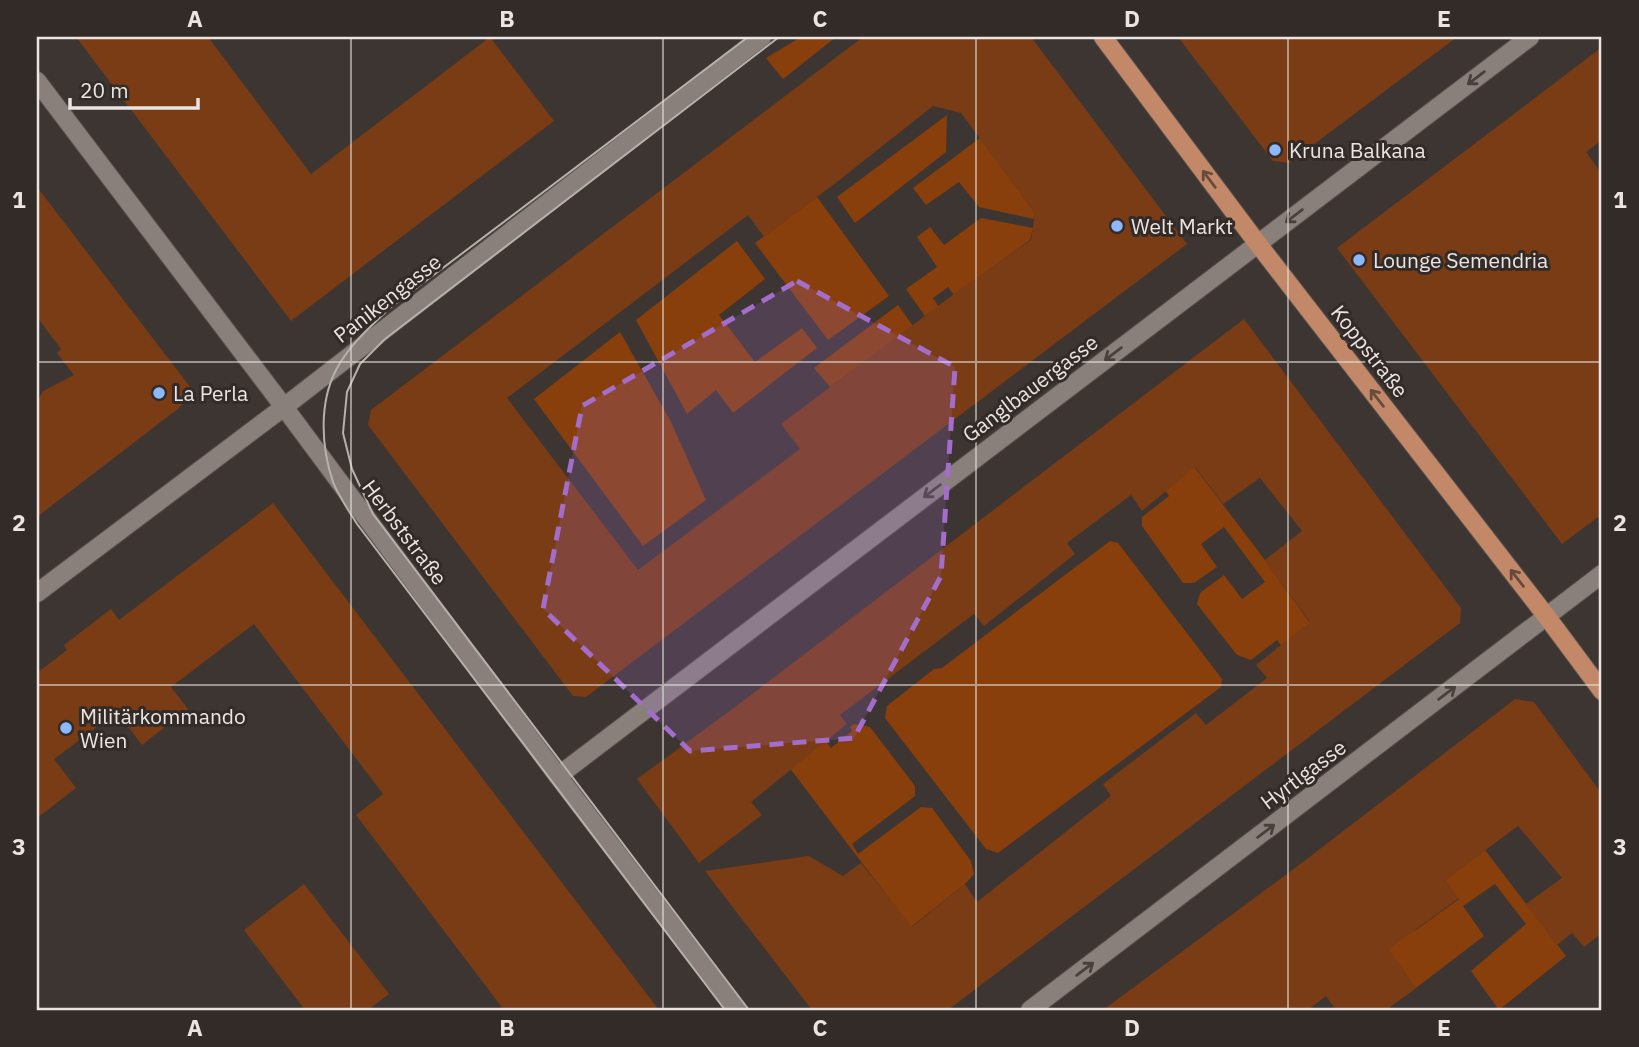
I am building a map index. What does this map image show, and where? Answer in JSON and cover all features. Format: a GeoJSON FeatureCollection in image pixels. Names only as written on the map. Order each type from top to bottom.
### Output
{"type":"FeatureCollection","features":[{"type":"Feature","properties":{"kind":"main road","name":"Koppstraße"},"geometry":{"type":"LineString","coordinates":[[1103,37],[1258,244],[1602,691]]}},
{"type":"Feature","properties":{"kind":"street","name":"Panikengasse"},"geometry":{"type":"LineString","coordinates":[[37,593],[284,407],[762,37]]}},
{"type":"Feature","properties":{"kind":"street","name":"Ganglbauergasse"},"geometry":{"type":"LineString","coordinates":[[558,776],[1530,37]]}},
{"type":"Feature","properties":{"kind":"street","name":"Herbststraße"},"geometry":{"type":"LineString","coordinates":[[37,81],[558,776],[737,1010]]}},
{"type":"Feature","properties":{"kind":"street","name":"Hyrtlgasse"},"geometry":{"type":"LineString","coordinates":[[1030,1010],[1602,574]]}},
{"type":"Feature","properties":{"kind":"highlighted area"},"geometry":{"type":"Polygon","coordinates":[[[797,281],[955,367],[941,576],[854,738],[690,751],[543,609],[582,406],[797,281]]]}},
{"type":"Feature","properties":{"kind":"shaded area"},"geometry":{"type":"Polygon","coordinates":[[[801,37],[836,37],[783,79],[766,58],[801,37]]]}},
{"type":"Feature","properties":{"kind":"shaded area"},"geometry":{"type":"Polygon","coordinates":[[[947,115],[946,152],[855,223],[837,197],[947,115]]]}},
{"type":"Feature","properties":{"kind":"shaded area"},"geometry":{"type":"Polygon","coordinates":[[[980,138],[1035,213],[1034,219],[979,207],[959,182],[926,205],[913,188],[980,138]]]}},
{"type":"Feature","properties":{"kind":"shaded area"},"geometry":{"type":"Polygon","coordinates":[[[817,197],[889,296],[828,340],[755,243],[817,197]]]}},
{"type":"Feature","properties":{"kind":"shaded area"},"geometry":{"type":"Polygon","coordinates":[[[981,218],[1033,228],[1030,240],[954,295],[948,287],[933,298],[939,307],[925,316],[906,289],[937,267],[917,237],[930,227],[944,245],[981,218]]]}},
{"type":"Feature","properties":{"kind":"shaded area"},"geometry":{"type":"Polygon","coordinates":[[[737,241],[765,279],[719,315],[755,362],[802,328],[817,348],[733,413],[716,390],[687,414],[636,320],[737,241]]]}},
{"type":"Feature","properties":{"kind":"shaded area"},"geometry":{"type":"Polygon","coordinates":[[[898,305],[913,326],[830,387],[814,368],[898,305]]]}},
{"type":"Feature","properties":{"kind":"shaded area"},"geometry":{"type":"Polygon","coordinates":[[[620,332],[671,422],[706,500],[643,546],[534,399],[620,332]]]}},
{"type":"Feature","properties":{"kind":"shaded area"},"geometry":{"type":"Polygon","coordinates":[[[1189,460],[1320,637],[1292,660],[1277,640],[1251,660],[1237,655],[1197,604],[1200,593],[1224,575],[1242,599],[1265,582],[1224,527],[1201,544],[1217,567],[1194,583],[1183,583],[1142,526],[1142,517],[1169,496],[1159,482],[1189,460]]]}},
{"type":"Feature","properties":{"kind":"shaded area"},"geometry":{"type":"Polygon","coordinates":[[[1110,541],[1118,543],[1222,679],[1221,687],[998,853],[986,849],[885,718],[887,706],[934,669],[942,668],[1110,541]]]}},
{"type":"Feature","properties":{"kind":"shaded area"},"geometry":{"type":"Polygon","coordinates":[[[854,724],[870,727],[915,786],[915,796],[852,844],[858,854],[921,807],[932,808],[971,861],[974,874],[965,884],[911,927],[782,758],[818,731],[831,748],[852,731],[850,727],[854,724]]]}},
{"type":"Feature","properties":{"kind":"shaded area"},"geometry":{"type":"Polygon","coordinates":[[[1485,850],[1566,956],[1499,1010],[1471,971],[1526,924],[1495,884],[1463,906],[1484,936],[1404,997],[1365,944],[1416,930],[1459,899],[1445,880],[1485,850]]]}},
{"type":"Feature","properties":{"kind":"building"},"geometry":{"type":"Polygon","coordinates":[[[76,37],[208,37],[311,174],[490,37],[554,121],[291,321],[76,37]]]}},
{"type":"Feature","properties":{"kind":"building"},"geometry":{"type":"Polygon","coordinates":[[[863,37],[1031,37],[1187,244],[586,697],[573,696],[368,425],[371,410],[863,37]],[[933,106],[764,237],[748,215],[507,398],[638,570],[800,449],[781,424],[954,294],[1031,240],[1035,213],[961,113],[933,106]]]}},
{"type":"Feature","properties":{"kind":"building"},"geometry":{"type":"Polygon","coordinates":[[[1178,37],[1457,37],[1289,163],[1273,161],[1178,37]]]}},
{"type":"Feature","properties":{"kind":"building"},"geometry":{"type":"Polygon","coordinates":[[[1602,47],[1602,140],[1586,152],[1602,174],[1602,514],[1562,544],[1337,248],[1602,47]]]}},
{"type":"Feature","properties":{"kind":"building"},"geometry":{"type":"Polygon","coordinates":[[[37,187],[194,392],[179,408],[37,517],[37,402],[43,391],[74,375],[57,353],[61,349],[37,317],[37,187]]]}},
{"type":"Feature","properties":{"kind":"building"},"geometry":{"type":"Polygon","coordinates":[[[1244,319],[1461,608],[1460,623],[948,1010],[812,1010],[705,871],[809,856],[843,876],[861,863],[912,927],[965,884],[977,902],[1111,796],[1103,784],[1196,713],[1206,725],[1267,678],[1256,665],[1310,622],[1265,560],[1302,531],[1260,478],[1223,504],[1195,467],[1142,511],[1131,495],[1067,543],[1075,554],[984,626],[974,614],[840,715],[847,724],[751,802],[762,815],[699,863],[637,779],[1244,319]]]}},
{"type":"Feature","properties":{"kind":"building"},"geometry":{"type":"Polygon","coordinates":[[[273,503],[659,1010],[504,1010],[356,815],[383,794],[254,624],[171,687],[188,709],[142,745],[117,712],[54,759],[76,788],[37,818],[37,673],[67,650],[64,645],[111,609],[119,620],[273,503]]]}},
{"type":"Feature","properties":{"kind":"building"},"geometry":{"type":"Polygon","coordinates":[[[1515,699],[1534,702],[1602,794],[1602,933],[1584,947],[1572,933],[1557,945],[1526,904],[1562,878],[1518,826],[1445,880],[1459,898],[1389,949],[1416,988],[1386,1010],[1336,1010],[1326,996],[1308,1010],[1103,1010],[1303,862],[1515,699]]]}},
{"type":"Feature","properties":{"kind":"building"},"geometry":{"type":"Polygon","coordinates":[[[304,884],[389,994],[368,1010],[305,1010],[244,930],[304,884]]]}},
{"type":"Feature","properties":{"kind":"tram line"},"geometry":{"type":"LineString","coordinates":[[725,1010],[357,524],[333,482],[324,440],[324,411],[330,383],[341,361],[390,308],[748,37]]}},
{"type":"Feature","properties":{"kind":"tram line"},"geometry":{"type":"LineString","coordinates":[[749,1010],[373,514],[352,469],[343,433],[347,392],[360,364],[385,339],[779,37]]}},
{"type":"Feature","properties":{"kind":"place","name":"Kruna Balkana"},"geometry":{"type":"Point","coordinates":[1275,150]}},
{"type":"Feature","properties":{"kind":"place","name":"Welt Markt"},"geometry":{"type":"Point","coordinates":[1117,226]}},
{"type":"Feature","properties":{"kind":"place","name":"Lounge Semendria"},"geometry":{"type":"Point","coordinates":[1359,260]}},
{"type":"Feature","properties":{"kind":"place","name":"La Perla"},"geometry":{"type":"Point","coordinates":[159,393]}},
{"type":"Feature","properties":{"kind":"place","name":"Militärkommando Wien"},"geometry":{"type":"Point","coordinates":[66,728]}}]}
